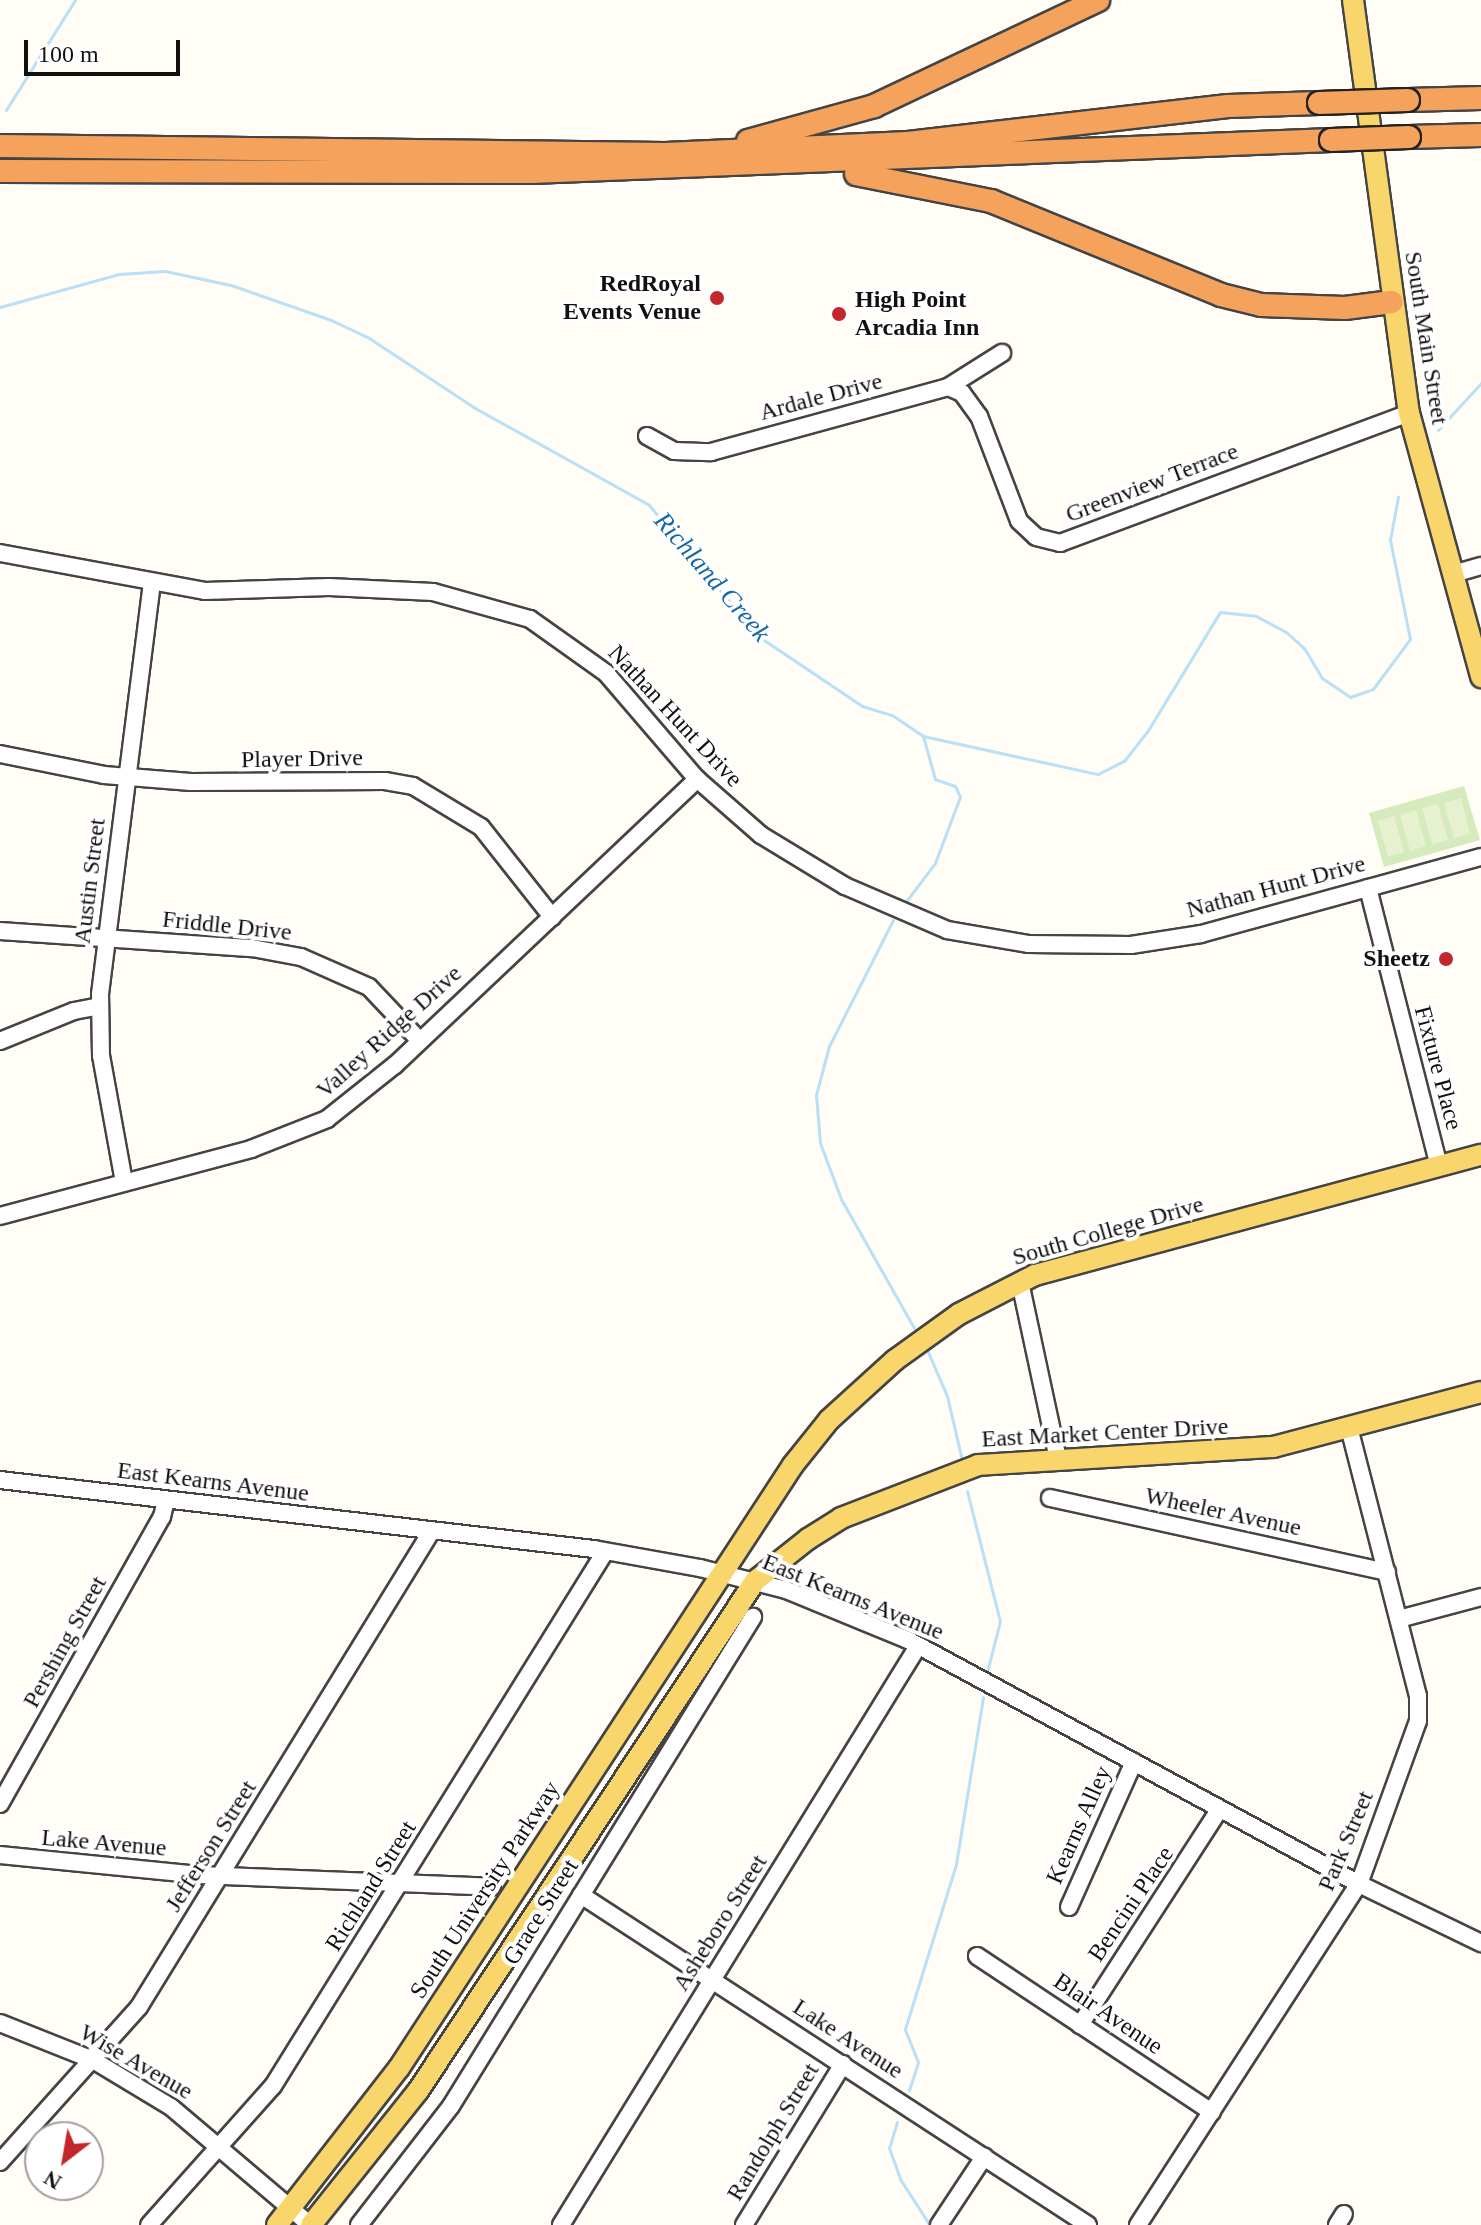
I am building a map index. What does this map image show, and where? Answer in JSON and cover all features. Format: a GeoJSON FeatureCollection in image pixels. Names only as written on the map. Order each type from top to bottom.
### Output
{"type":"FeatureCollection","features":[{"type":"Feature","properties":{"kind":"highway"},"geometry":{"type":"LineString","coordinates":[[704,151],[823,124],[874,106],[1098,0]]}},
{"type":"Feature","properties":{"kind":"highway"},"geometry":{"type":"LineString","coordinates":[[0,146],[512,154],[704,151],[908,143],[1228,106],[1481,98]]}},
{"type":"Feature","properties":{"kind":"highway"},"geometry":{"type":"LineString","coordinates":[[0,171],[388,175],[769,167],[1481,135]]}},
{"type":"Feature","properties":{"kind":"highway"},"geometry":{"type":"LineString","coordinates":[[769,167],[875,176],[991,201],[1221,295],[1261,305],[1345,308],[1392,302]]}},
{"type":"Feature","properties":{"kind":"main road","name":"South Main Street"},"geometry":{"type":"LineString","coordinates":[[1353,0],[1409,413],[1481,677]]}},
{"type":"Feature","properties":{"kind":"main road","name":"South College Drive"},"geometry":{"type":"LineString","coordinates":[[720,1572],[829,1420],[895,1360],[959,1314],[1020,1282],[1481,1155]]}},
{"type":"Feature","properties":{"kind":"main road","name":"East Market Center Drive"},"geometry":{"type":"LineString","coordinates":[[755,1581],[841,1518],[919,1485],[978,1465],[1202,1455],[1273,1447],[1481,1392]]}},
{"type":"Feature","properties":{"kind":"main road","name":"South University Parkway"},"geometry":{"type":"LineString","coordinates":[[283,2217],[399,2068],[720,1572]]}},
{"type":"Feature","properties":{"kind":"main road"},"geometry":{"type":"LineString","coordinates":[[310,2225],[418,2091],[755,1581]]}},
{"type":"Feature","properties":{"kind":"street","name":"Ardale Drive"},"geometry":{"type":"LineString","coordinates":[[647,436],[674,451],[701,453],[948,387],[1002,353]]}},
{"type":"Feature","properties":{"kind":"street","name":"Greenview Terrace"},"geometry":{"type":"LineString","coordinates":[[948,387],[962,393],[979,416],[1019,521],[1036,537],[1060,543],[1409,413]]}},
{"type":"Feature","properties":{"kind":"street","name":"Nathan Hunt Drive"},"geometry":{"type":"LineString","coordinates":[[0,553],[152,585],[205,591],[389,588],[471,598],[504,608],[551,630],[586,655],[697,779],[761,835],[845,886],[923,921],[984,937],[1073,947],[1131,945],[1201,934],[1481,857]]}},
{"type":"Feature","properties":{"kind":"street"},"geometry":{"type":"LineString","coordinates":[[1453,574],[1481,566]]}},
{"type":"Feature","properties":{"kind":"street","name":"Austin Street"},"geometry":{"type":"LineString","coordinates":[[124,1182],[101,1056],[100,1006],[152,585]]}},
{"type":"Feature","properties":{"kind":"street","name":"Player Drive"},"geometry":{"type":"LineString","coordinates":[[0,754],[127,775],[231,784],[360,781],[413,786],[481,827],[552,917]]}},
{"type":"Feature","properties":{"kind":"street","name":"Valley Ridge Drive"},"geometry":{"type":"LineString","coordinates":[[0,1216],[251,1149],[327,1119],[420,1041],[697,779]]}},
{"type":"Feature","properties":{"kind":"street","name":"Fixture Place"},"geometry":{"type":"LineString","coordinates":[[1368,888],[1439,1167]]}},
{"type":"Feature","properties":{"kind":"street","name":"Friddle Drive"},"geometry":{"type":"LineString","coordinates":[[0,931],[252,948],[325,965],[369,987],[420,1041]]}},
{"type":"Feature","properties":{"kind":"street"},"geometry":{"type":"LineString","coordinates":[[0,1041],[74,1011],[100,1006]]}},
{"type":"Feature","properties":{"kind":"street"},"geometry":{"type":"LineString","coordinates":[[1020,1282],[1058,1460]]}},
{"type":"Feature","properties":{"kind":"street","name":"Park Street"},"geometry":{"type":"LineString","coordinates":[[1138,2225],[1359,1884],[1419,1712],[1399,1619],[1349,1428]]}},
{"type":"Feature","properties":{"kind":"street","name":"East Kearns Avenue"},"geometry":{"type":"LineString","coordinates":[[0,1480],[605,1552],[755,1581],[918,1646],[1359,1884],[1481,1943]]}},
{"type":"Feature","properties":{"kind":"street","name":"Wheeler Avenue"},"geometry":{"type":"LineString","coordinates":[[1050,1498],[1387,1572]]}},
{"type":"Feature","properties":{"kind":"street","name":"Pershing Street"},"geometry":{"type":"LineString","coordinates":[[0,1804],[162,1517],[166,1500]]}},
{"type":"Feature","properties":{"kind":"street","name":"Jefferson Street"},"geometry":{"type":"LineString","coordinates":[[0,2162],[139,2007],[431,1532]]}},
{"type":"Feature","properties":{"kind":"street","name":"Richland Street"},"geometry":{"type":"LineString","coordinates":[[149,2225],[273,2086],[605,1552]]}},
{"type":"Feature","properties":{"kind":"street"},"geometry":{"type":"LineString","coordinates":[[1399,1619],[1481,1597]]}},
{"type":"Feature","properties":{"kind":"street","name":"Grace Street"},"geometry":{"type":"LineString","coordinates":[[359,2225],[451,2106],[753,1617]]}},
{"type":"Feature","properties":{"kind":"street","name":"Asheboro Street"},"geometry":{"type":"LineString","coordinates":[[561,2225],[918,1646]]}},
{"type":"Feature","properties":{"kind":"street","name":"Kearns Alley"},"geometry":{"type":"LineString","coordinates":[[1069,1907],[1134,1762]]}},
{"type":"Feature","properties":{"kind":"street","name":"Bencini Place"},"geometry":{"type":"LineString","coordinates":[[1080,2025],[1220,1809]]}},
{"type":"Feature","properties":{"kind":"street","name":"Lake Avenue"},"geometry":{"type":"LineString","coordinates":[[0,1855],[222,1875],[492,1887]]}},
{"type":"Feature","properties":{"kind":"street","name":"Lake Avenue"},"geometry":{"type":"LineString","coordinates":[[581,1895],[1088,2225]]}},
{"type":"Feature","properties":{"kind":"street","name":"Blair Avenue"},"geometry":{"type":"LineString","coordinates":[[977,1956],[1212,2112]]}},
{"type":"Feature","properties":{"kind":"street","name":"Wise Avenue"},"geometry":{"type":"LineString","coordinates":[[0,2023],[93,2060],[171,2107],[219,2150],[283,2217],[310,2225]]}},
{"type":"Feature","properties":{"kind":"street","name":"Randolph Street"},"geometry":{"type":"LineString","coordinates":[[744,2225],[843,2064]]}},
{"type":"Feature","properties":{"kind":"street"},"geometry":{"type":"LineString","coordinates":[[939,2225],[984,2157]]}},
{"type":"Feature","properties":{"kind":"green space"},"geometry":{"type":"Polygon","coordinates":[[[1464,786],[1480,840],[1384,867],[1369,813],[1464,786]]]}},
{"type":"Feature","properties":{"kind":"green space"},"geometry":{"type":"Polygon","coordinates":[[[1461,798],[1470,834],[1454,838],[1444,803],[1461,798]]]}},
{"type":"Feature","properties":{"kind":"green space"},"geometry":{"type":"Polygon","coordinates":[[[1438,804],[1448,840],[1432,844],[1422,808],[1438,804]]]}},
{"type":"Feature","properties":{"kind":"green space"},"geometry":{"type":"Polygon","coordinates":[[[1416,810],[1426,846],[1410,851],[1400,815],[1416,810]]]}},
{"type":"Feature","properties":{"kind":"green space"},"geometry":{"type":"Polygon","coordinates":[[[1394,816],[1404,852],[1388,857],[1378,821],[1394,816]]]}},
{"type":"Feature","properties":{"kind":"waterway"},"geometry":{"type":"LineString","coordinates":[[6,110],[75,0]]}},
{"type":"Feature","properties":{"kind":"waterway","name":"Richland Creek"},"geometry":{"type":"LineString","coordinates":[[0,307],[119,274],[165,271],[231,285],[331,320],[369,338],[475,408],[649,505],[758,636],[862,706],[892,715],[923,736],[1098,774],[1124,761],[1147,732],[1220,612],[1256,616],[1286,632],[1304,648],[1322,678],[1350,697],[1373,689],[1410,639],[1390,540],[1398,497]]}},
{"type":"Feature","properties":{"kind":"waterway","name":"Richland Creek"},"geometry":{"type":"LineString","coordinates":[[1438,430],[1481,383]]}},
{"type":"Feature","properties":{"kind":"waterway"},"geometry":{"type":"LineString","coordinates":[[904,904],[935,863],[960,797],[955,786],[935,779],[923,736]]}},
{"type":"Feature","properties":{"kind":"waterway"},"geometry":{"type":"LineString","coordinates":[[893,920],[829,1046],[816,1095],[820,1143],[841,1199],[914,1328]]}},
{"type":"Feature","properties":{"kind":"waterway"},"geometry":{"type":"LineString","coordinates":[[928,1352],[947,1396],[961,1456]]}},
{"type":"Feature","properties":{"kind":"waterway"},"geometry":{"type":"LineString","coordinates":[[967,1491],[1000,1621],[987,1672]]}},
{"type":"Feature","properties":{"kind":"waterway"},"geometry":{"type":"LineString","coordinates":[[909,2090],[918,2062],[905,2029],[956,1864],[983,1697]]}},
{"type":"Feature","properties":{"kind":"waterway"},"geometry":{"type":"LineString","coordinates":[[897,2122],[889,2148],[900,2179],[929,2224]]}},
{"type":"Feature","properties":{"kind":"place","name":"RedRoyal Events Venue"},"geometry":{"type":"Point","coordinates":[717,298]}},
{"type":"Feature","properties":{"kind":"place","name":"High Point Arcadia Inn"},"geometry":{"type":"Point","coordinates":[839,314]}},
{"type":"Feature","properties":{"kind":"place","name":"Sheetz"},"geometry":{"type":"Point","coordinates":[1446,959]}}]}
